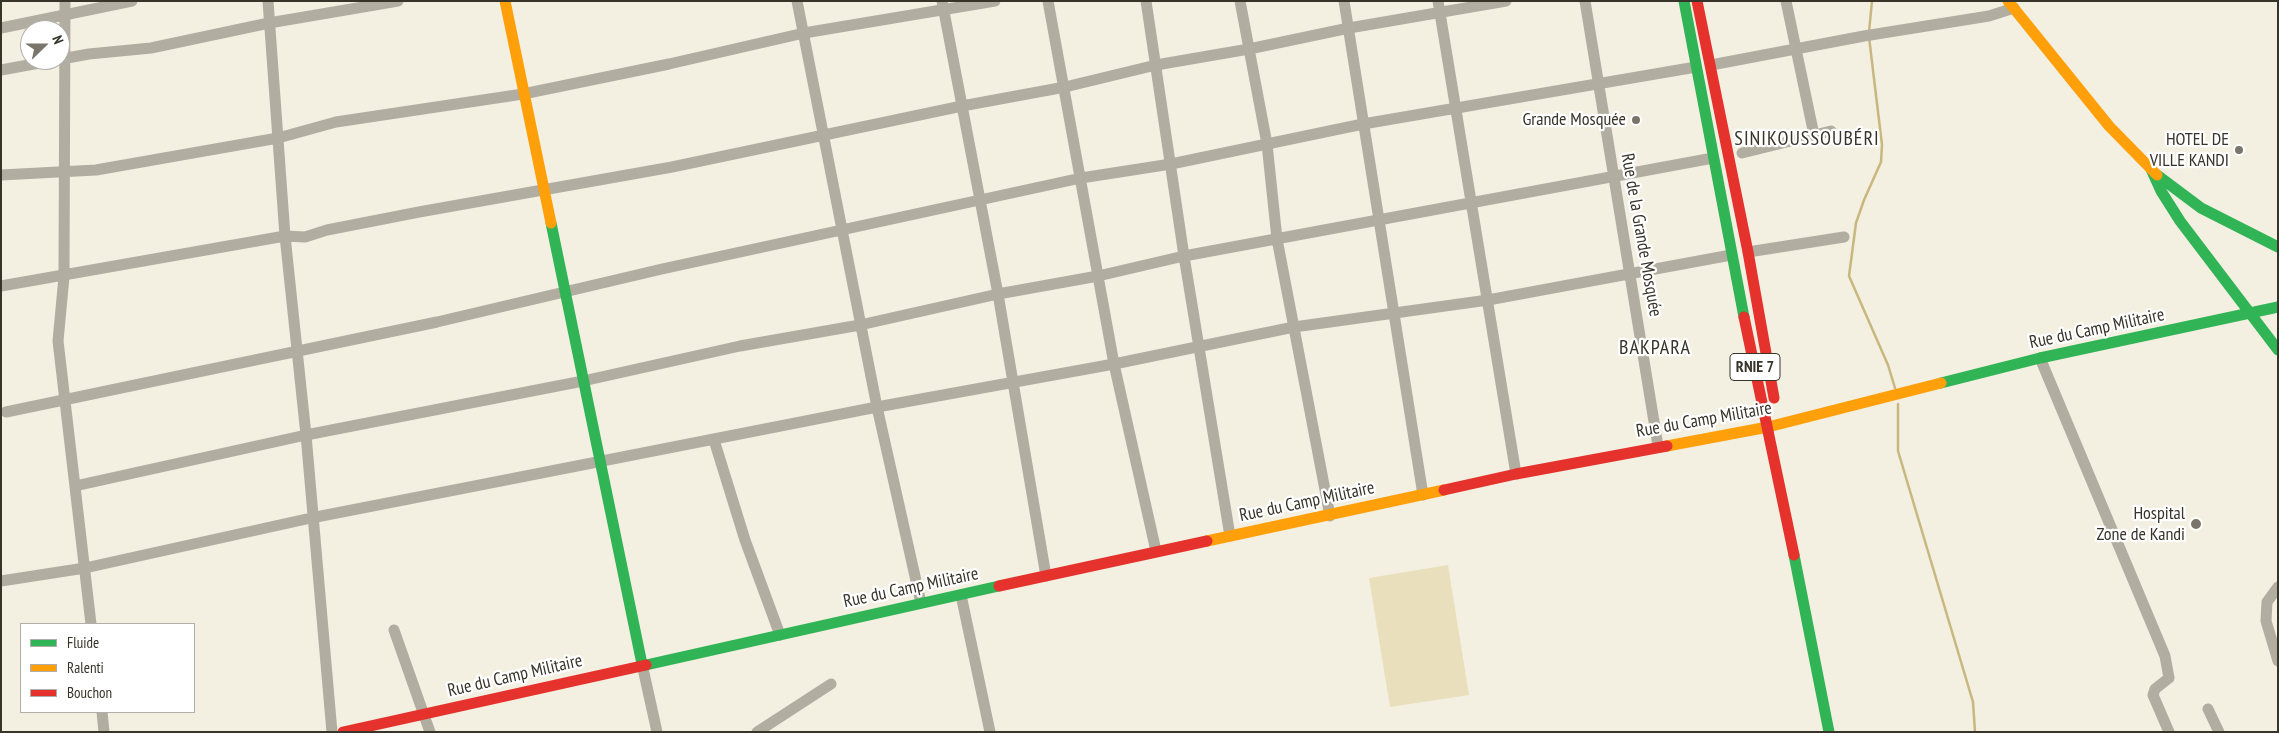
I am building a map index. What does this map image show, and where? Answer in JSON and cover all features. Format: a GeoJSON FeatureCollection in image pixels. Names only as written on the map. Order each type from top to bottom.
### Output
{"type":"FeatureCollection","features":[{"type":"Feature","properties":{"kind":"street"},"geometry":{"type":"LineString","coordinates":[[64,20],[65,1]]}},
{"type":"Feature","properties":{"kind":"street"},"geometry":{"type":"LineString","coordinates":[[1,28],[132,1]]}},
{"type":"Feature","properties":{"kind":"street"},"geometry":{"type":"LineString","coordinates":[[268,1],[285,236],[306,435],[332,732]]}},
{"type":"Feature","properties":{"kind":"street"},"geometry":{"type":"LineString","coordinates":[[70,58],[88,54],[151,48],[269,22],[398,1]]}},
{"type":"Feature","properties":{"kind":"street"},"geometry":{"type":"LineString","coordinates":[[505,1],[542,190],[657,732]]}},
{"type":"Feature","properties":{"kind":"street"},"geometry":{"type":"LineString","coordinates":[[797,1],[877,407],[921,604]]}},
{"type":"Feature","properties":{"kind":"street"},"geometry":{"type":"LineString","coordinates":[[1,175],[96,170],[278,138],[336,122],[523,94],[670,64],[804,33],[943,6],[995,1]]}},
{"type":"Feature","properties":{"kind":"street"},"geometry":{"type":"LineString","coordinates":[[1048,1],[1114,364],[1156,551]]}},
{"type":"Feature","properties":{"kind":"street"},"geometry":{"type":"LineString","coordinates":[[1146,1],[1172,164],[1184,256],[1201,347],[1230,536]]}},
{"type":"Feature","properties":{"kind":"street"},"geometry":{"type":"LineString","coordinates":[[1240,1],[1267,144],[1277,239],[1330,516]]}},
{"type":"Feature","properties":{"kind":"street"},"geometry":{"type":"LineString","coordinates":[[1344,1],[1423,495]]}},
{"type":"Feature","properties":{"kind":"street"},"geometry":{"type":"LineString","coordinates":[[1438,1],[1454,108],[1516,474]]}},
{"type":"Feature","properties":{"kind":"street"},"geometry":{"type":"LineString","coordinates":[[1,286],[64,277],[285,236],[305,237],[327,230],[672,167],[824,134],[1065,87],[1156,65],[1249,49],[1349,28],[1506,1]]}},
{"type":"Feature","properties":{"kind":"street","name":"Rue de la Grande Mosquée"},"geometry":{"type":"LineString","coordinates":[[1585,1],[1658,446]]}},
{"type":"Feature","properties":{"kind":"street","name":"RNIE 7"},"geometry":{"type":"LineString","coordinates":[[1684,1],[1731,255],[1775,418],[1840,732]]}},
{"type":"Feature","properties":{"kind":"street","name":"RNIE 7"},"geometry":{"type":"LineString","coordinates":[[1697,1],[1748,252],[1828,732]]}},
{"type":"Feature","properties":{"kind":"street"},"geometry":{"type":"LineString","coordinates":[[1786,1],[1814,135]]}},
{"type":"Feature","properties":{"kind":"street"},"geometry":{"type":"LineString","coordinates":[[1711,65],[1869,35],[1989,16],[2011,4],[2108,124],[2151,169],[2178,192],[2202,208],[2229,224],[2278,247]]}},
{"type":"Feature","properties":{"kind":"street"},"geometry":{"type":"LineString","coordinates":[[943,6],[998,294],[1046,576]]}},
{"type":"Feature","properties":{"kind":"street"},"geometry":{"type":"LineString","coordinates":[[6,412],[297,351],[1081,178],[1172,164],[1363,124],[1696,66]]}},
{"type":"Feature","properties":{"kind":"street"},"geometry":{"type":"LineString","coordinates":[[1,70],[20,67]]}},
{"type":"Feature","properties":{"kind":"street"},"geometry":{"type":"LineString","coordinates":[[63,70],[64,277],[58,341],[92,623]]}},
{"type":"Feature","properties":{"kind":"street"},"geometry":{"type":"LineString","coordinates":[[1742,153],[1831,131]]}},
{"type":"Feature","properties":{"kind":"street"},"geometry":{"type":"LineString","coordinates":[[75,486],[306,435],[583,380],[740,346],[860,324],[998,294],[1098,276],[1184,256],[1714,158]]}},
{"type":"Feature","properties":{"kind":"street"},"geometry":{"type":"LineString","coordinates":[[2151,169],[2165,200],[2248,315],[2278,350]]}},
{"type":"Feature","properties":{"kind":"street"},"geometry":{"type":"LineString","coordinates":[[1748,252],[1844,237]]}},
{"type":"Feature","properties":{"kind":"street"},"geometry":{"type":"LineString","coordinates":[[1,581],[85,568],[312,518],[877,407],[1114,364],[1294,327],[1488,300],[1731,255]]}},
{"type":"Feature","properties":{"kind":"street","name":"Rue du Camp Militaire"},"geometry":{"type":"LineString","coordinates":[[343,732],[1156,551],[1330,516],[1516,474],[1658,446],[2040,358],[2248,315],[2278,307]]}},
{"type":"Feature","properties":{"kind":"street"},"geometry":{"type":"LineString","coordinates":[[2040,358],[2165,656],[2169,678],[2155,689],[2153,695],[2169,732]]}},
{"type":"Feature","properties":{"kind":"street"},"geometry":{"type":"LineString","coordinates":[[714,440],[745,540],[780,636]]}},
{"type":"Feature","properties":{"kind":"street"},"geometry":{"type":"LineString","coordinates":[[2278,586],[2267,602],[2266,621],[2278,661]]}},
{"type":"Feature","properties":{"kind":"street"},"geometry":{"type":"LineString","coordinates":[[961,595],[990,732]]}},
{"type":"Feature","properties":{"kind":"street"},"geometry":{"type":"LineString","coordinates":[[394,630],[430,732]]}},
{"type":"Feature","properties":{"kind":"street"},"geometry":{"type":"LineString","coordinates":[[757,732],[831,684]]}},
{"type":"Feature","properties":{"kind":"street"},"geometry":{"type":"LineString","coordinates":[[2208,709],[2218,732]]}},
{"type":"Feature","properties":{"kind":"street"},"geometry":{"type":"LineString","coordinates":[[102,713],[104,732]]}},
{"type":"Feature","properties":{"kind":"shaded area"},"geometry":{"type":"Polygon","coordinates":[[[1448,565],[1469,695],[1390,707],[1369,578],[1448,565]]]}},
{"type":"Feature","properties":{"kind":"waterway"},"geometry":{"type":"LineString","coordinates":[[1869,32],[1872,1]]}},
{"type":"Feature","properties":{"kind":"waterway"},"geometry":{"type":"LineString","coordinates":[[1869,37],[1882,145],[1881,162],[1856,223],[1849,276],[1888,365],[1895,388]]}},
{"type":"Feature","properties":{"kind":"waterway"},"geometry":{"type":"LineString","coordinates":[[1898,404],[1898,451],[1973,702],[1975,732]]}},
{"type":"Feature","properties":{"kind":"traffic: fast"},"geometry":{"type":"LineString","coordinates":[[1684,1],[1744,317]]}},
{"type":"Feature","properties":{"kind":"traffic: fast"},"geometry":{"type":"LineString","coordinates":[[2151,169],[2161,191],[2180,221],[2278,350]]}},
{"type":"Feature","properties":{"kind":"traffic: fast"},"geometry":{"type":"LineString","coordinates":[[2157,175],[2201,208],[2278,247]]}},
{"type":"Feature","properties":{"kind":"traffic: fast"},"geometry":{"type":"LineString","coordinates":[[551,223],[642,664]]}},
{"type":"Feature","properties":{"kind":"traffic: fast"},"geometry":{"type":"LineString","coordinates":[[1941,383],[2040,358],[2278,307]]}},
{"type":"Feature","properties":{"kind":"traffic: fast"},"geometry":{"type":"LineString","coordinates":[[1794,555],[1829,732]]}},
{"type":"Feature","properties":{"kind":"traffic: fast"},"geometry":{"type":"LineString","coordinates":[[646,665],[999,586]]}},
{"type":"Feature","properties":{"kind":"traffic: slow"},"geometry":{"type":"LineString","coordinates":[[505,1],[551,223]]}},
{"type":"Feature","properties":{"kind":"traffic: slow"},"geometry":{"type":"LineString","coordinates":[[2008,1],[2109,126],[2157,175]]}},
{"type":"Feature","properties":{"kind":"traffic: slow"},"geometry":{"type":"LineString","coordinates":[[1667,446],[1768,427],[1941,383]]}},
{"type":"Feature","properties":{"kind":"traffic: slow"},"geometry":{"type":"LineString","coordinates":[[1207,541],[1444,490]]}},
{"type":"Feature","properties":{"kind":"traffic: jam"},"geometry":{"type":"LineString","coordinates":[[1697,1],[1748,252],[1774,398]]}},
{"type":"Feature","properties":{"kind":"traffic: jam"},"geometry":{"type":"LineString","coordinates":[[1744,317],[1794,555]]}},
{"type":"Feature","properties":{"kind":"traffic: jam"},"geometry":{"type":"LineString","coordinates":[[1444,490],[1516,474],[1667,446]]}},
{"type":"Feature","properties":{"kind":"traffic: jam"},"geometry":{"type":"LineString","coordinates":[[999,586],[1207,541]]}},
{"type":"Feature","properties":{"kind":"traffic: jam"},"geometry":{"type":"LineString","coordinates":[[343,732],[646,665]]}},
{"type":"Feature","properties":{"kind":"place","name":"Grande Mosquée"},"geometry":{"type":"Point","coordinates":[1636,120]}},
{"type":"Feature","properties":{"kind":"place","name":"HOTEL DE VILLE KANDI"},"geometry":{"type":"Point","coordinates":[2239,150]}},
{"type":"Feature","properties":{"kind":"place","name":"Hospital Zone de Kandi"},"geometry":{"type":"Point","coordinates":[2196,524]}},
{"type":"Feature","properties":{"kind":"district","name":"SINIKOUSSOUBÉRI"},"geometry":{"type":"Point","coordinates":[1807,139]}},
{"type":"Feature","properties":{"kind":"district","name":"BAKPARA"},"geometry":{"type":"Point","coordinates":[1655,348]}}]}
